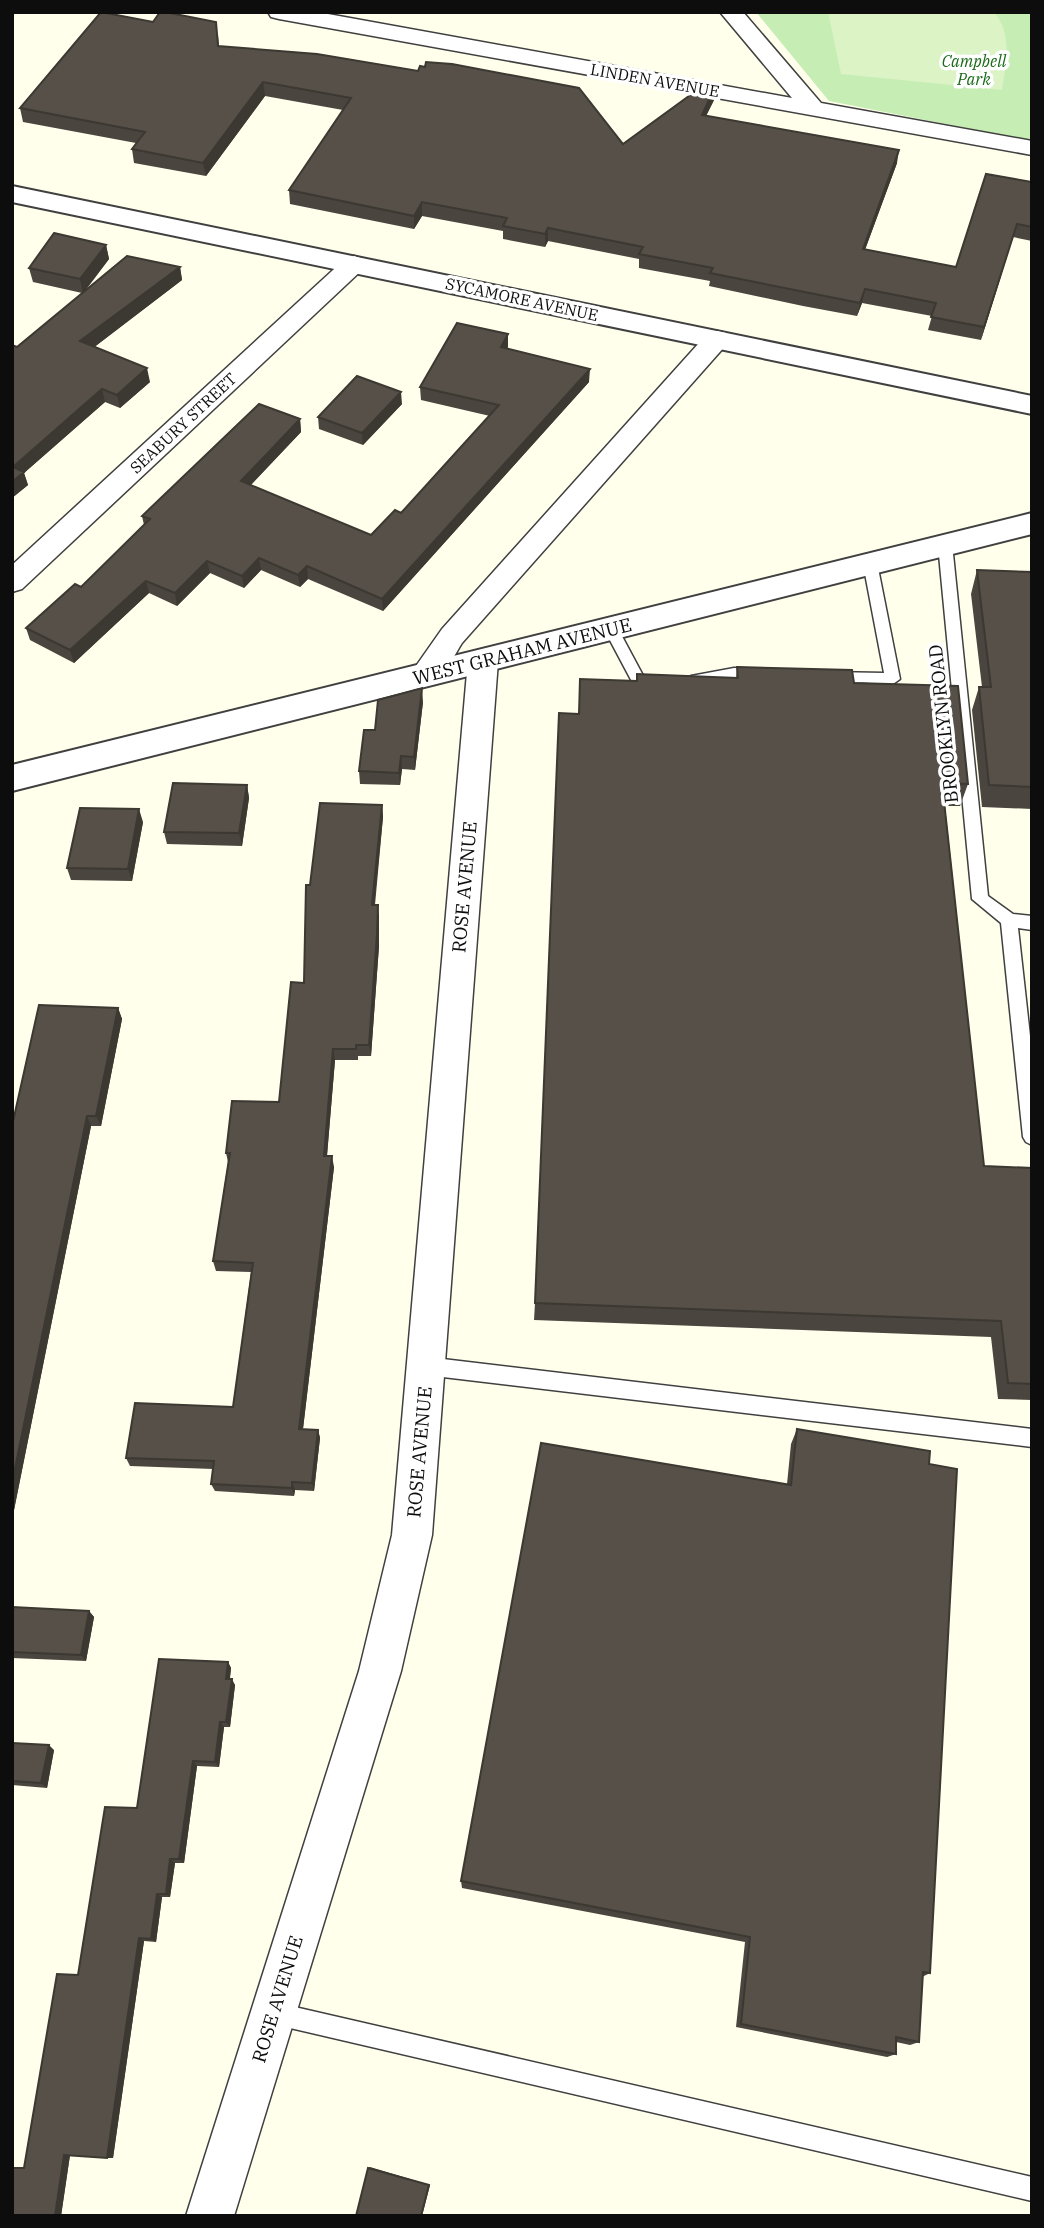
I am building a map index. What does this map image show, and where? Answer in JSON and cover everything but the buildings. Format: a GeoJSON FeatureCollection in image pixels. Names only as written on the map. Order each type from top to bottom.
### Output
{"type":"FeatureCollection","features":[{"type":"Feature","properties":{"kind":"street","name":"LINDEN AVENUE"},"geometry":{"type":"LineString","coordinates":[[279,12],[346,19],[1032,148]]}},
{"type":"Feature","properties":{"kind":"street"},"geometry":{"type":"LineString","coordinates":[[731,12],[813,108]]}},
{"type":"Feature","properties":{"kind":"street","name":"SYCAMORE AVENUE"},"geometry":{"type":"LineString","coordinates":[[12,194],[1032,405]]}},
{"type":"Feature","properties":{"kind":"street","name":"SEABURY STREET"},"geometry":{"type":"LineString","coordinates":[[12,582],[354,264]]}},
{"type":"Feature","properties":{"kind":"street"},"geometry":{"type":"LineString","coordinates":[[424,676],[453,636],[716,339]]}},
{"type":"Feature","properties":{"kind":"street","name":"WEST GRAHAM AVENUE"},"geometry":{"type":"LineString","coordinates":[[12,778],[1032,523]]}},
{"type":"Feature","properties":{"kind":"street","name":"ROSE AVENUE"},"geometry":{"type":"LineString","coordinates":[[210,2216],[386,1646],[412,1535],[483,661]]}},
{"type":"Feature","properties":{"kind":"lane","name":"BROOKLYN ROAD"},"geometry":{"type":"LineString","coordinates":[[945,544],[980,899],[1009,920]]}},
{"type":"Feature","properties":{"kind":"lane"},"geometry":{"type":"LineString","coordinates":[[814,676],[893,679],[870,563]]}},
{"type":"Feature","properties":{"kind":"lane"},"geometry":{"type":"LineString","coordinates":[[611,629],[643,689],[734,673],[774,675]]}},
{"type":"Feature","properties":{"kind":"lane"},"geometry":{"type":"LineString","coordinates":[[1032,923],[1009,920],[1032,1137]]}},
{"type":"Feature","properties":{"kind":"lane"},"geometry":{"type":"LineString","coordinates":[[426,1366],[1032,1438]]}},
{"type":"Feature","properties":{"kind":"lane"},"geometry":{"type":"LineString","coordinates":[[273,2013],[1032,2189]]}},
{"type":"Feature","properties":{"kind":"green space","name":"Campbell Park"},"geometry":{"type":"Polygon","coordinates":[[[756,12],[1032,12],[1032,141],[829,101],[756,12]]]}},
{"type":"Feature","properties":{"kind":"green space"},"geometry":{"type":"Polygon","coordinates":[[[828,12],[994,12],[1006,39],[1002,90],[841,74],[828,12]]]}}]}
